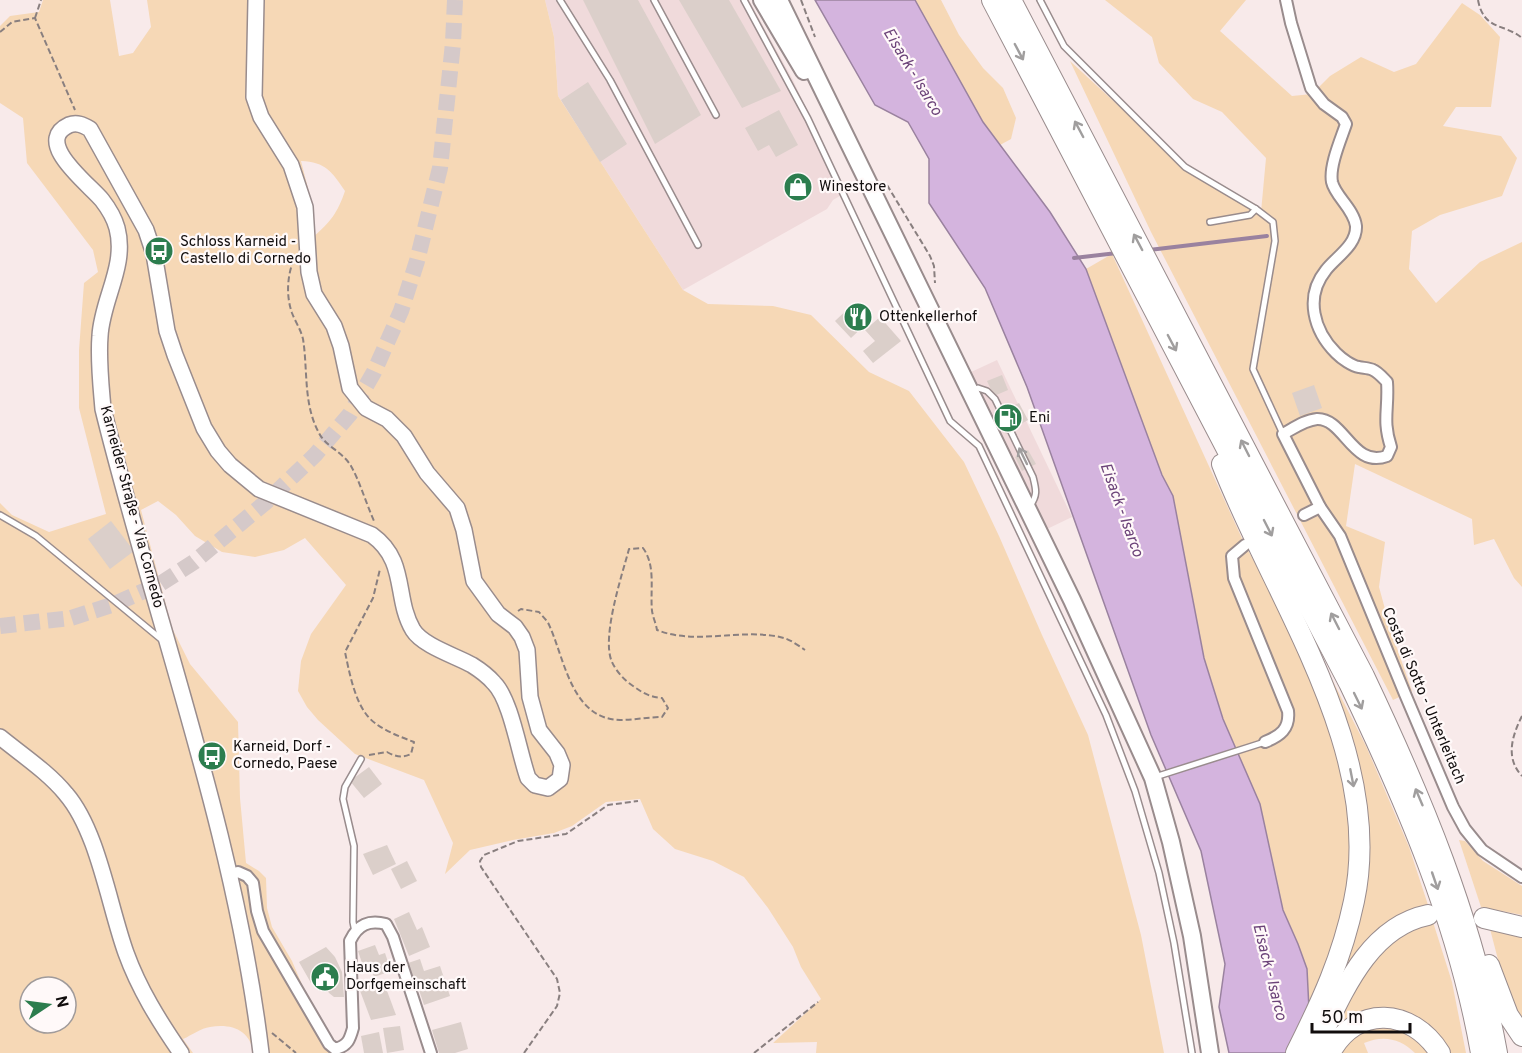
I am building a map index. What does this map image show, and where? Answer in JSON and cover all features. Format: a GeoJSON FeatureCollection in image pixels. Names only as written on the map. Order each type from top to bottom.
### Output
{"type":"FeatureCollection","features":[{"type":"Feature","properties":{"kind":"highway"},"geometry":{"type":"LineString","coordinates":[[992,0],[1096,181],[1165,293],[1364,676],[1408,770],[1436,838],[1472,944],[1497,1053]]}},
{"type":"Feature","properties":{"kind":"highway"},"geometry":{"type":"LineString","coordinates":[[1011,0],[1145,291],[1349,683],[1409,813],[1451,929],[1467,987],[1481,1053]]}},
{"type":"Feature","properties":{"kind":"highway"},"geometry":{"type":"LineString","coordinates":[[1203,402],[1225,472],[1335,715],[1353,778],[1359,819],[1359,860],[1355,898],[1333,975],[1296,1053]]}},
{"type":"Feature","properties":{"kind":"highway"},"geometry":{"type":"LineString","coordinates":[[1436,838],[1460,877],[1501,999],[1508,1015],[1522,1036]]}},
{"type":"Feature","properties":{"kind":"highway"},"geometry":{"type":"LineString","coordinates":[[1312,1053],[1354,975],[1374,945],[1395,927],[1428,915]]}},
{"type":"Feature","properties":{"kind":"highway"},"geometry":{"type":"LineString","coordinates":[[1484,918],[1522,927]]}},
{"type":"Feature","properties":{"kind":"highway"},"geometry":{"type":"LineString","coordinates":[[1330,1053],[1349,1028],[1370,1018],[1385,1017],[1413,1026],[1425,1035],[1440,1053]]}},
{"type":"Feature","properties":{"kind":"main road"},"geometry":{"type":"LineString","coordinates":[[762,0],[846,136]]}},
{"type":"Feature","properties":{"kind":"main road"},"geometry":{"type":"LineString","coordinates":[[779,0],[1158,776],[1192,936],[1210,1053]]}},
{"type":"Feature","properties":{"kind":"main road"},"geometry":{"type":"LineString","coordinates":[[789,0],[796,35]]}},
{"type":"Feature","properties":{"kind":"street"},"geometry":{"type":"LineString","coordinates":[[81,124],[90,129],[96,137],[146,230],[154,254],[167,331],[204,428],[219,451],[230,465],[259,489],[372,535],[383,543],[399,575],[407,614],[414,632],[427,642],[474,666],[496,684],[509,713],[528,778],[535,785],[548,788],[560,779],[562,765],[539,730],[530,697],[527,650],[522,637],[515,627],[498,614],[474,581],[464,530],[457,508],[427,474],[405,436],[387,419],[366,408],[350,388],[341,346],[334,327],[314,294],[309,272],[305,207],[291,165],[261,117],[254,97],[256,0]]}},
{"type":"Feature","properties":{"kind":"street"},"geometry":{"type":"LineString","coordinates":[[1283,434],[1308,421],[1320,419],[1330,421],[1352,446],[1368,457],[1380,459],[1387,456],[1391,447],[1385,415],[1388,398],[1387,382],[1373,370],[1356,367],[1338,355],[1325,340],[1313,311],[1318,282],[1325,271],[1353,241],[1356,226],[1351,212],[1332,183],[1332,170],[1346,124],[1342,117],[1324,104],[1311,88],[1286,0]]}},
{"type":"Feature","properties":{"kind":"street","name":"Karneider Straße - Via Cornedo"},"geometry":{"type":"LineString","coordinates":[[81,124],[65,127],[59,134],[57,145],[61,156],[93,189],[111,212],[120,243],[117,273],[108,297],[100,335],[100,370],[104,409],[167,644],[201,759],[230,875],[249,967],[261,1053]]}},
{"type":"Feature","properties":{"kind":"street","name":"Costa di Sotto - Unterleitach"},"geometry":{"type":"LineString","coordinates":[[1283,434],[1320,507],[1340,536],[1453,807],[1465,829],[1482,850],[1522,878]]}},
{"type":"Feature","properties":{"kind":"street"},"geometry":{"type":"LineString","coordinates":[[1304,515],[1320,507]]}},
{"type":"Feature","properties":{"kind":"street"},"geometry":{"type":"LineString","coordinates":[[1245,545],[1232,556],[1234,578],[1288,711],[1289,721],[1285,729],[1278,737],[1265,742]]}},
{"type":"Feature","properties":{"kind":"street"},"geometry":{"type":"LineString","coordinates":[[0,737],[67,794],[81,817],[134,974],[153,1012],[181,1053]]}},
{"type":"Feature","properties":{"kind":"street"},"geometry":{"type":"LineString","coordinates":[[230,875],[238,872],[247,876],[253,883],[257,911],[264,931],[329,1044],[335,1049],[345,1050],[352,1028],[350,941],[354,932],[363,924],[374,921],[386,924],[393,937],[431,1053]]}},
{"type":"Feature","properties":{"kind":"lane"},"geometry":{"type":"LineString","coordinates":[[560,0],[610,80],[698,245]]}},
{"type":"Feature","properties":{"kind":"lane"},"geometry":{"type":"LineString","coordinates":[[654,0],[716,115]]}},
{"type":"Feature","properties":{"kind":"lane"},"geometry":{"type":"LineString","coordinates":[[744,0],[808,119],[950,421],[979,446],[1106,715],[1135,791],[1159,873],[1176,954],[1192,1053]]}},
{"type":"Feature","properties":{"kind":"lane","name":"Costa di Sotto - Unterleitach"},"geometry":{"type":"LineString","coordinates":[[1040,0],[1064,46],[1185,167],[1256,209],[1273,222],[1275,241],[1253,369],[1283,434]]}},
{"type":"Feature","properties":{"kind":"lane"},"geometry":{"type":"LineString","coordinates":[[1210,222],[1250,214],[1256,209]]}},
{"type":"Feature","properties":{"kind":"lane"},"geometry":{"type":"LineString","coordinates":[[0,516],[36,536],[167,644]]}},
{"type":"Feature","properties":{"kind":"lane"},"geometry":{"type":"LineString","coordinates":[[1158,776],[1265,742]]}},
{"type":"Feature","properties":{"kind":"lane"},"geometry":{"type":"LineString","coordinates":[[354,932],[354,846],[343,799],[345,787],[361,759]]}},
{"type":"Feature","properties":{"kind":"path"},"geometry":{"type":"LineString","coordinates":[[41,0],[35,18],[81,124]]}},
{"type":"Feature","properties":{"kind":"path"},"geometry":{"type":"LineString","coordinates":[[801,0],[817,43]]}},
{"type":"Feature","properties":{"kind":"path"},"geometry":{"type":"LineString","coordinates":[[1478,0],[1480,12],[1489,20],[1522,38]]}},
{"type":"Feature","properties":{"kind":"path"},"geometry":{"type":"LineString","coordinates":[[0,32],[12,22],[35,18]]}},
{"type":"Feature","properties":{"kind":"path"},"geometry":{"type":"LineString","coordinates":[[885,181],[930,256],[935,274],[934,286]]}},
{"type":"Feature","properties":{"kind":"path"},"geometry":{"type":"LineString","coordinates":[[307,244],[293,260],[288,297],[303,337],[307,395],[320,436],[350,464],[383,543],[384,554],[373,598],[345,652],[352,685],[366,714],[393,735],[414,742],[411,754],[403,757],[379,752],[361,759]]}},
{"type":"Feature","properties":{"kind":"path"},"geometry":{"type":"LineString","coordinates":[[507,621],[521,609],[539,612],[549,624],[564,669],[579,699],[599,714],[618,720],[662,717],[668,708],[662,698],[649,697],[627,682],[612,663],[608,645],[616,594],[629,549],[643,548],[650,557],[653,585],[652,612],[657,630],[673,636],[755,635],[786,638],[805,650]]}},
{"type":"Feature","properties":{"kind":"path"},"geometry":{"type":"LineString","coordinates":[[1522,716],[1510,748],[1516,770],[1522,776]]}},
{"type":"Feature","properties":{"kind":"path"},"geometry":{"type":"LineString","coordinates":[[524,1053],[557,1006],[560,993],[557,979],[481,867],[480,861],[484,855],[518,841],[566,834],[608,805],[638,801]]}},
{"type":"Feature","properties":{"kind":"path"},"geometry":{"type":"LineString","coordinates":[[754,1053],[818,1002]]}},
{"type":"Feature","properties":{"kind":"path"},"geometry":{"type":"LineString","coordinates":[[268,1029],[296,1053]]}},
{"type":"Feature","properties":{"kind":"shaded area"},"geometry":{"type":"Polygon","coordinates":[[[43,0],[110,0],[119,56],[133,53],[151,27],[147,0],[545,0],[554,37],[558,96],[683,290],[708,304],[773,306],[811,315],[869,372],[909,391],[964,462],[1088,735],[1141,935],[1164,1053],[816,1053],[817,1042],[773,1043],[821,999],[801,967],[793,947],[768,908],[744,877],[713,861],[675,849],[653,829],[640,799],[606,802],[572,826],[554,833],[470,850],[445,874],[453,843],[424,780],[355,754],[318,720],[298,691],[301,661],[311,634],[346,585],[305,538],[284,550],[255,557],[222,552],[195,536],[176,515],[158,501],[141,510],[172,628],[190,664],[238,722],[240,798],[246,863],[266,878],[267,908],[272,927],[292,961],[331,1053],[253,1053],[248,1039],[239,1030],[218,1026],[203,1029],[183,1039],[193,1053],[0,1053],[0,503],[12,515],[49,532],[106,514],[79,408],[79,350],[84,283],[98,272],[93,250],[27,163],[23,118],[0,103],[0,26],[10,16],[39,12],[43,0]],[[301,161],[313,208],[313,237],[333,217],[345,191],[328,169],[301,161]]]}},
{"type":"Feature","properties":{"kind":"shaded area"},"geometry":{"type":"Polygon","coordinates":[[[545,0],[749,0],[793,80],[845,193],[833,200],[827,209],[683,290],[558,96],[554,37],[545,0]]]}},
{"type":"Feature","properties":{"kind":"shaded area"},"geometry":{"type":"Polygon","coordinates":[[[915,0],[941,0],[959,35],[983,68],[1003,88],[1016,118],[1011,139],[1000,145],[983,122],[915,0]]]}},
{"type":"Feature","properties":{"kind":"shaded area"},"geometry":{"type":"Polygon","coordinates":[[[1105,0],[1246,0],[1220,31],[1292,96],[1312,94],[1330,76],[1361,57],[1394,72],[1416,64],[1462,3],[1480,15],[1500,37],[1491,107],[1456,107],[1443,126],[1501,136],[1517,158],[1502,196],[1440,215],[1412,231],[1409,269],[1436,303],[1480,262],[1522,242],[1522,587],[1514,578],[1494,539],[1474,545],[1472,519],[1355,464],[1346,526],[1385,542],[1379,587],[1391,631],[1412,691],[1393,700],[1151,232],[1070,61],[1185,167],[1261,212],[1266,158],[1222,112],[1193,99],[1159,63],[1152,37],[1105,0]]]}},
{"type":"Feature","properties":{"kind":"shaded area"},"geometry":{"type":"Polygon","coordinates":[[[1112,254],[1245,545],[1305,663],[1339,756],[1351,815],[1349,870],[1338,937],[1309,1009],[1307,969],[1283,910],[1260,804],[1223,719],[1204,658],[1173,496],[1162,475],[1086,269],[1112,254]]]}},
{"type":"Feature","properties":{"kind":"shaded area"},"geometry":{"type":"Polygon","coordinates":[[[997,360],[1072,517],[1045,530],[969,373],[997,360]]]}},
{"type":"Feature","properties":{"kind":"shaded area"},"geometry":{"type":"Polygon","coordinates":[[[1322,660],[1366,746],[1409,847],[1429,908],[1339,985],[1352,946],[1365,876],[1322,660]]]}},
{"type":"Feature","properties":{"kind":"shaded area"},"geometry":{"type":"Polygon","coordinates":[[[1459,840],[1465,841],[1483,861],[1522,886],[1522,915],[1481,907],[1459,840]]]}},
{"type":"Feature","properties":{"kind":"shaded area"},"geometry":{"type":"Polygon","coordinates":[[[1433,922],[1452,982],[1466,1053],[1447,1053],[1421,1022],[1338,1028],[1356,987],[1373,961],[1394,940],[1406,932],[1433,922]]]}},
{"type":"Feature","properties":{"kind":"shaded area"},"geometry":{"type":"Polygon","coordinates":[[[1490,929],[1522,937],[1522,1020],[1507,987],[1490,929]]]}},
{"type":"Feature","properties":{"kind":"shaded area"},"geometry":{"type":"Polygon","coordinates":[[[1369,1025],[1406,1029],[1433,1053],[1415,1053],[1397,1041],[1378,1039],[1364,1043],[1368,1053],[1338,1053],[1369,1025]]]}},
{"type":"Feature","properties":{"kind":"water","name":"Eisack - Isarco"},"geometry":{"type":"Polygon","coordinates":[[[815,0],[915,0],[983,122],[1050,212],[1086,269],[1162,475],[1173,496],[1204,658],[1223,719],[1260,804],[1283,910],[1307,969],[1309,1009],[1333,1053],[1229,1053],[1219,1007],[1225,964],[1201,851],[1151,735],[1027,387],[985,288],[929,203],[929,159],[908,122],[875,105],[815,0]]]}},
{"type":"Feature","properties":{"kind":"building"},"geometry":{"type":"Polygon","coordinates":[[[583,0],[638,0],[701,115],[655,144],[583,0]]]}},
{"type":"Feature","properties":{"kind":"building"},"geometry":{"type":"Polygon","coordinates":[[[679,0],[729,0],[781,91],[742,108],[679,0]]]}},
{"type":"Feature","properties":{"kind":"building"},"geometry":{"type":"Polygon","coordinates":[[[588,82],[627,144],[600,162],[561,100],[588,82]]]}},
{"type":"Feature","properties":{"kind":"building"},"geometry":{"type":"Polygon","coordinates":[[[779,110],[798,145],[776,157],[769,145],[758,151],[745,128],[779,110]]]}},
{"type":"Feature","properties":{"kind":"building"},"geometry":{"type":"Polygon","coordinates":[[[853,304],[869,321],[851,338],[835,321],[853,304]]]}},
{"type":"Feature","properties":{"kind":"building"},"geometry":{"type":"Polygon","coordinates":[[[880,317],[901,341],[873,363],[863,351],[875,341],[865,330],[880,317]]]}},
{"type":"Feature","properties":{"kind":"building"},"geometry":{"type":"Polygon","coordinates":[[[1002,375],[1008,390],[994,396],[987,381],[1002,375]]]}},
{"type":"Feature","properties":{"kind":"building"},"geometry":{"type":"Polygon","coordinates":[[[1314,385],[1322,408],[1300,416],[1292,393],[1314,385]]]}},
{"type":"Feature","properties":{"kind":"building"},"geometry":{"type":"Polygon","coordinates":[[[1019,403],[1028,420],[1019,425],[1016,418],[1010,420],[1015,430],[1006,434],[996,414],[1019,403]]]}},
{"type":"Feature","properties":{"kind":"building"},"geometry":{"type":"Polygon","coordinates":[[[1028,450],[1036,464],[1022,471],[1015,457],[1028,450]]]}},
{"type":"Feature","properties":{"kind":"building"},"geometry":{"type":"Polygon","coordinates":[[[111,521],[134,551],[110,569],[88,539],[111,521]]]}},
{"type":"Feature","properties":{"kind":"building"},"geometry":{"type":"Polygon","coordinates":[[[369,767],[382,784],[364,798],[350,781],[369,767]]]}},
{"type":"Feature","properties":{"kind":"building"},"geometry":{"type":"Polygon","coordinates":[[[387,845],[396,864],[373,875],[363,854],[387,845]]]}},
{"type":"Feature","properties":{"kind":"building"},"geometry":{"type":"Polygon","coordinates":[[[407,861],[417,881],[401,889],[391,869],[407,861]]]}},
{"type":"Feature","properties":{"kind":"building"},"geometry":{"type":"Polygon","coordinates":[[[409,912],[417,930],[422,927],[430,947],[409,956],[394,919],[409,912]]]}},
{"type":"Feature","properties":{"kind":"building"},"geometry":{"type":"Polygon","coordinates":[[[375,945],[379,955],[385,953],[391,971],[374,977],[370,967],[364,969],[358,951],[375,945]]]}},
{"type":"Feature","properties":{"kind":"building","name":"Haus der Dorfgemeinschaft"},"geometry":{"type":"Polygon","coordinates":[[[326,947],[335,957],[342,972],[344,997],[334,997],[323,984],[317,986],[314,981],[311,983],[299,962],[326,947]]]}},
{"type":"Feature","properties":{"kind":"building"},"geometry":{"type":"Polygon","coordinates":[[[420,959],[424,971],[440,966],[450,996],[424,1005],[408,963],[420,959]]]}},
{"type":"Feature","properties":{"kind":"building"},"geometry":{"type":"Polygon","coordinates":[[[383,980],[396,1015],[371,1020],[359,988],[383,980]]]}},
{"type":"Feature","properties":{"kind":"building"},"geometry":{"type":"Polygon","coordinates":[[[461,1022],[468,1049],[455,1053],[439,1053],[432,1030],[461,1022]]]}},
{"type":"Feature","properties":{"kind":"building"},"geometry":{"type":"Polygon","coordinates":[[[400,1026],[404,1050],[387,1053],[383,1028],[400,1026]]]}},
{"type":"Feature","properties":{"kind":"building"},"geometry":{"type":"Polygon","coordinates":[[[379,1032],[383,1053],[364,1053],[361,1036],[379,1032]]]}},
{"type":"Feature","properties":{"kind":"waterway"},"geometry":{"type":"LineString","coordinates":[[1149,250],[1267,236]]}},
{"type":"Feature","properties":{"kind":"waterway"},"geometry":{"type":"LineString","coordinates":[[1074,258],[1117,253]]}},
{"type":"Feature","properties":{"kind":"tunnel"},"geometry":{"type":"LineString","coordinates":[[0,626],[71,618],[112,605],[160,584],[194,562],[266,502],[315,455],[350,414],[374,372],[401,311],[417,261],[440,168],[453,43],[455,0]]}},
{"type":"Feature","properties":{"kind":"place","name":"Winestore"},"geometry":{"type":"Point","coordinates":[798,187]}},
{"type":"Feature","properties":{"kind":"place","name":"Schloss Karneid - Castello di Cornedo"},"geometry":{"type":"Point","coordinates":[159,251]}},
{"type":"Feature","properties":{"kind":"place","name":"Ottenkellerhof"},"geometry":{"type":"Point","coordinates":[858,317]}},
{"type":"Feature","properties":{"kind":"place","name":"Eni"},"geometry":{"type":"Point","coordinates":[1008,418]}},
{"type":"Feature","properties":{"kind":"place","name":"Karneid, Dorf - Cornedo, Paese"},"geometry":{"type":"Point","coordinates":[212,756]}},
{"type":"Feature","properties":{"kind":"place","name":"Haus der Dorfgemeinschaft"},"geometry":{"type":"Point","coordinates":[325,977]}}]}
